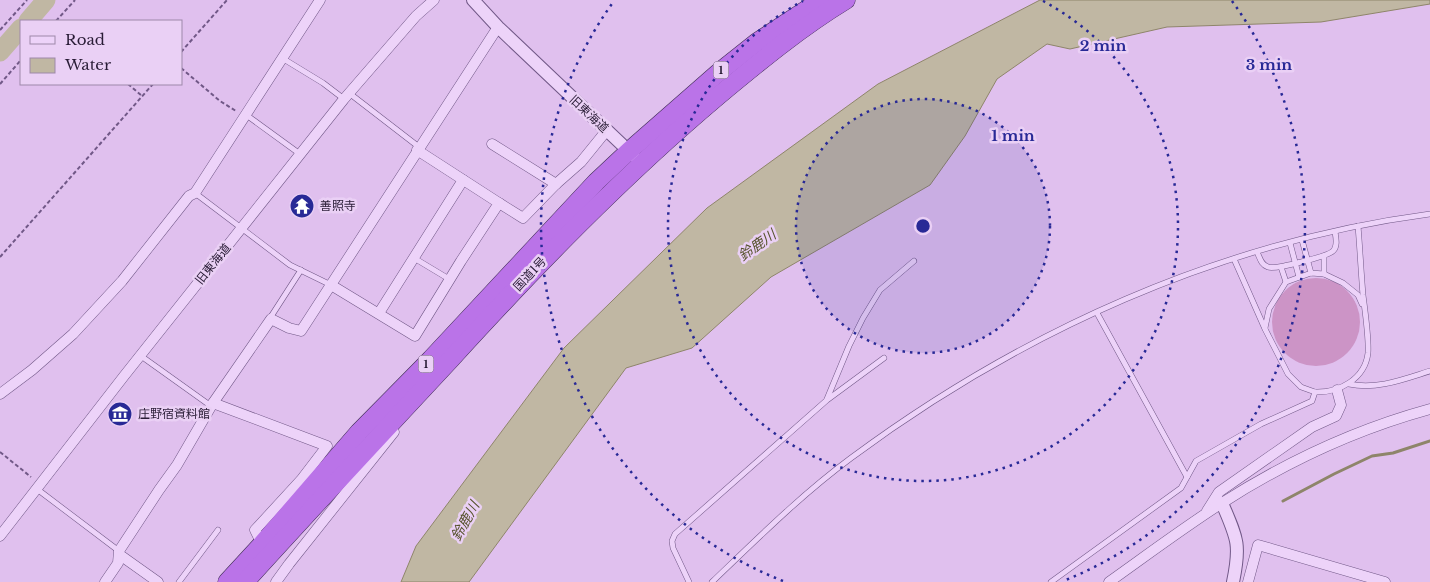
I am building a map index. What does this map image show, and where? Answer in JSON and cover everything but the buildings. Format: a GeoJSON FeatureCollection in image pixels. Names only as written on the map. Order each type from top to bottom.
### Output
{"type":"FeatureCollection","features":[{"type":"Feature","properties":{"kind":"highway","name":"国道1号"},"geometry":{"type":"LineString","coordinates":[[245,582],[558,244],[635,157],[724,68],[758,42],[821,0]]}},
{"type":"Feature","properties":{"kind":"highway","name":"国道1号"},"geometry":{"type":"LineString","coordinates":[[227,582],[359,432],[431,359],[569,210],[822,14],[846,0]]}},
{"type":"Feature","properties":{"kind":"street"},"geometry":{"type":"LineString","coordinates":[[0,394],[32,370],[73,334],[91,312],[122,281],[189,196],[195,193],[320,0]]}},
{"type":"Feature","properties":{"kind":"street","name":"旧東海道"},"geometry":{"type":"LineString","coordinates":[[0,536],[300,154],[416,16],[434,0]]}},
{"type":"Feature","properties":{"kind":"street","name":"旧東海道"},"geometry":{"type":"LineString","coordinates":[[473,0],[498,27],[635,157]]}},
{"type":"Feature","properties":{"kind":"street"},"geometry":{"type":"LineString","coordinates":[[105,582],[118,563],[119,553],[177,465],[212,405],[271,319],[289,328],[301,331],[498,27]]}},
{"type":"Feature","properties":{"kind":"street"},"geometry":{"type":"LineString","coordinates":[[418,148],[462,180],[523,218],[556,184],[581,162],[607,130]]}},
{"type":"Feature","properties":{"kind":"street"},"geometry":{"type":"LineString","coordinates":[[492,144],[556,184]]}},
{"type":"Feature","properties":{"kind":"street"},"geometry":{"type":"LineString","coordinates":[[379,313],[462,180]]}},
{"type":"Feature","properties":{"kind":"street"},"geometry":{"type":"LineString","coordinates":[[331,285],[415,336],[499,203]]}},
{"type":"Feature","properties":{"kind":"street"},"geometry":{"type":"LineString","coordinates":[[276,582],[450,360]]}},
{"type":"Feature","properties":{"kind":"street"},"geometry":{"type":"LineString","coordinates":[[1206,514],[1218,492],[1312,427],[1336,416],[1341,405],[1338,390]]}},
{"type":"Feature","properties":{"kind":"street"},"geometry":{"type":"LineString","coordinates":[[212,405],[326,446],[300,480],[255,530],[262,544]]}},
{"type":"Feature","properties":{"kind":"street"},"geometry":{"type":"LineString","coordinates":[[1109,582],[1222,503],[1256,482],[1334,441],[1430,409]]}},
{"type":"Feature","properties":{"kind":"street"},"geometry":{"type":"LineString","coordinates":[[1222,503],[1237,537],[1238,556],[1233,582]]}},
{"type":"Feature","properties":{"kind":"street"},"geometry":{"type":"LineString","coordinates":[[1248,582],[1258,545],[1385,582]]}},
{"type":"Feature","properties":{"kind":"street"},"geometry":{"type":"LineString","coordinates":[[119,553],[158,582]]}},
{"type":"Feature","properties":{"kind":"lane"},"geometry":{"type":"LineString","coordinates":[[282,58],[347,96],[418,148]]}},
{"type":"Feature","properties":{"kind":"lane"},"geometry":{"type":"LineString","coordinates":[[244,115],[300,154]]}},
{"type":"Feature","properties":{"kind":"lane"},"geometry":{"type":"LineString","coordinates":[[195,193],[290,264],[331,285]]}},
{"type":"Feature","properties":{"kind":"lane"},"geometry":{"type":"LineString","coordinates":[[712,582],[752,543],[815,487],[850,459],[950,391],[1004,358],[1050,334],[1154,286],[1234,258],[1358,226],[1396,218],[1430,214]]}},
{"type":"Feature","properties":{"kind":"lane"},"geometry":{"type":"LineString","coordinates":[[1234,258],[1265,329],[1288,374],[1301,387],[1315,392],[1326,393],[1338,390],[1350,384],[1358,375],[1368,353],[1358,226]]}},
{"type":"Feature","properties":{"kind":"lane"},"geometry":{"type":"LineString","coordinates":[[1257,252],[1263,265],[1270,268],[1295,264],[1324,256],[1333,251],[1336,243],[1336,232]]}},
{"type":"Feature","properties":{"kind":"lane"},"geometry":{"type":"LineString","coordinates":[[1302,240],[1311,273]]}},
{"type":"Feature","properties":{"kind":"lane"},"geometry":{"type":"LineString","coordinates":[[1290,243],[1300,277]]}},
{"type":"Feature","properties":{"kind":"lane"},"geometry":{"type":"LineString","coordinates":[[1324,256],[1324,274]]}},
{"type":"Feature","properties":{"kind":"lane"},"geometry":{"type":"LineString","coordinates":[[413,258],[449,280]]}},
{"type":"Feature","properties":{"kind":"lane"},"geometry":{"type":"LineString","coordinates":[[827,400],[849,346],[880,290],[914,261]]}},
{"type":"Feature","properties":{"kind":"lane"},"geometry":{"type":"LineString","coordinates":[[1281,267],[1286,282]]}},
{"type":"Feature","properties":{"kind":"lane"},"geometry":{"type":"LineString","coordinates":[[271,319],[301,270]]}},
{"type":"Feature","properties":{"kind":"lane"},"geometry":{"type":"LineString","coordinates":[[1265,329],[1268,309],[1286,282],[1311,273],[1324,274],[1342,283],[1358,295],[1364,309]]}},
{"type":"Feature","properties":{"kind":"lane"},"geometry":{"type":"LineString","coordinates":[[1097,313],[1187,477]]}},
{"type":"Feature","properties":{"kind":"lane"},"geometry":{"type":"LineString","coordinates":[[141,356],[212,405]]}},
{"type":"Feature","properties":{"kind":"lane"},"geometry":{"type":"LineString","coordinates":[[689,582],[673,548],[672,541],[675,534],[827,400],[884,358]]}},
{"type":"Feature","properties":{"kind":"lane"},"geometry":{"type":"LineString","coordinates":[[1350,384],[1362,387],[1387,384],[1430,371]]}},
{"type":"Feature","properties":{"kind":"lane"},"geometry":{"type":"LineString","coordinates":[[1050,582],[1181,488],[1196,461],[1261,424],[1312,401],[1315,392]]}},
{"type":"Feature","properties":{"kind":"lane"},"geometry":{"type":"LineString","coordinates":[[38,487],[119,553]]}},
{"type":"Feature","properties":{"kind":"lane"},"geometry":{"type":"LineString","coordinates":[[180,582],[218,530]]}},
{"type":"Feature","properties":{"kind":"path"},"geometry":{"type":"LineString","coordinates":[[0,30],[27,0]]}},
{"type":"Feature","properties":{"kind":"path"},"geometry":{"type":"LineString","coordinates":[[57,20],[75,0]]}},
{"type":"Feature","properties":{"kind":"path"},"geometry":{"type":"LineString","coordinates":[[182,51],[226,0]]}},
{"type":"Feature","properties":{"kind":"path"},"geometry":{"type":"LineString","coordinates":[[0,84],[20,61]]}},
{"type":"Feature","properties":{"kind":"path"},"geometry":{"type":"LineString","coordinates":[[182,69],[220,101],[244,115]]}},
{"type":"Feature","properties":{"kind":"path"},"geometry":{"type":"LineString","coordinates":[[129,85],[142,96]]}},
{"type":"Feature","properties":{"kind":"path"},"geometry":{"type":"LineString","coordinates":[[0,257],[152,85]]}},
{"type":"Feature","properties":{"kind":"path"},"geometry":{"type":"LineString","coordinates":[[0,452],[38,487]]}},
{"type":"Feature","properties":{"kind":"shaded area"},"geometry":{"type":"Polygon","coordinates":[[[1316,278],[1333,281],[1347,291],[1357,305],[1360,322],[1357,339],[1347,353],[1333,363],[1316,366],[1299,363],[1285,353],[1275,339],[1272,322],[1275,305],[1285,291],[1299,281],[1316,278]]]}},
{"type":"Feature","properties":{"kind":"water","name":"鈴鹿川"},"geometry":{"type":"Polygon","coordinates":[[[1040,0],[1430,0],[1430,4],[1321,22],[1167,27],[1070,49],[1047,44],[997,79],[965,136],[930,185],[771,277],[692,348],[626,368],[469,582],[401,582],[416,546],[564,348],[707,208],[878,84],[1040,0]]]}},
{"type":"Feature","properties":{"kind":"waterway"},"geometry":{"type":"LineString","coordinates":[[29,20],[46,0]]}},
{"type":"Feature","properties":{"kind":"waterway"},"geometry":{"type":"LineString","coordinates":[[0,52],[20,29]]}},
{"type":"Feature","properties":{"kind":"waterway"},"geometry":{"type":"LineString","coordinates":[[1283,501],[1372,456],[1393,453],[1430,441]]}},
{"type":"Feature","properties":{"kind":"place","name":"善照寺"},"geometry":{"type":"Point","coordinates":[302,206]}},
{"type":"Feature","properties":{"kind":"place","name":"庄野宿資料館"},"geometry":{"type":"Point","coordinates":[120,414]}}]}
